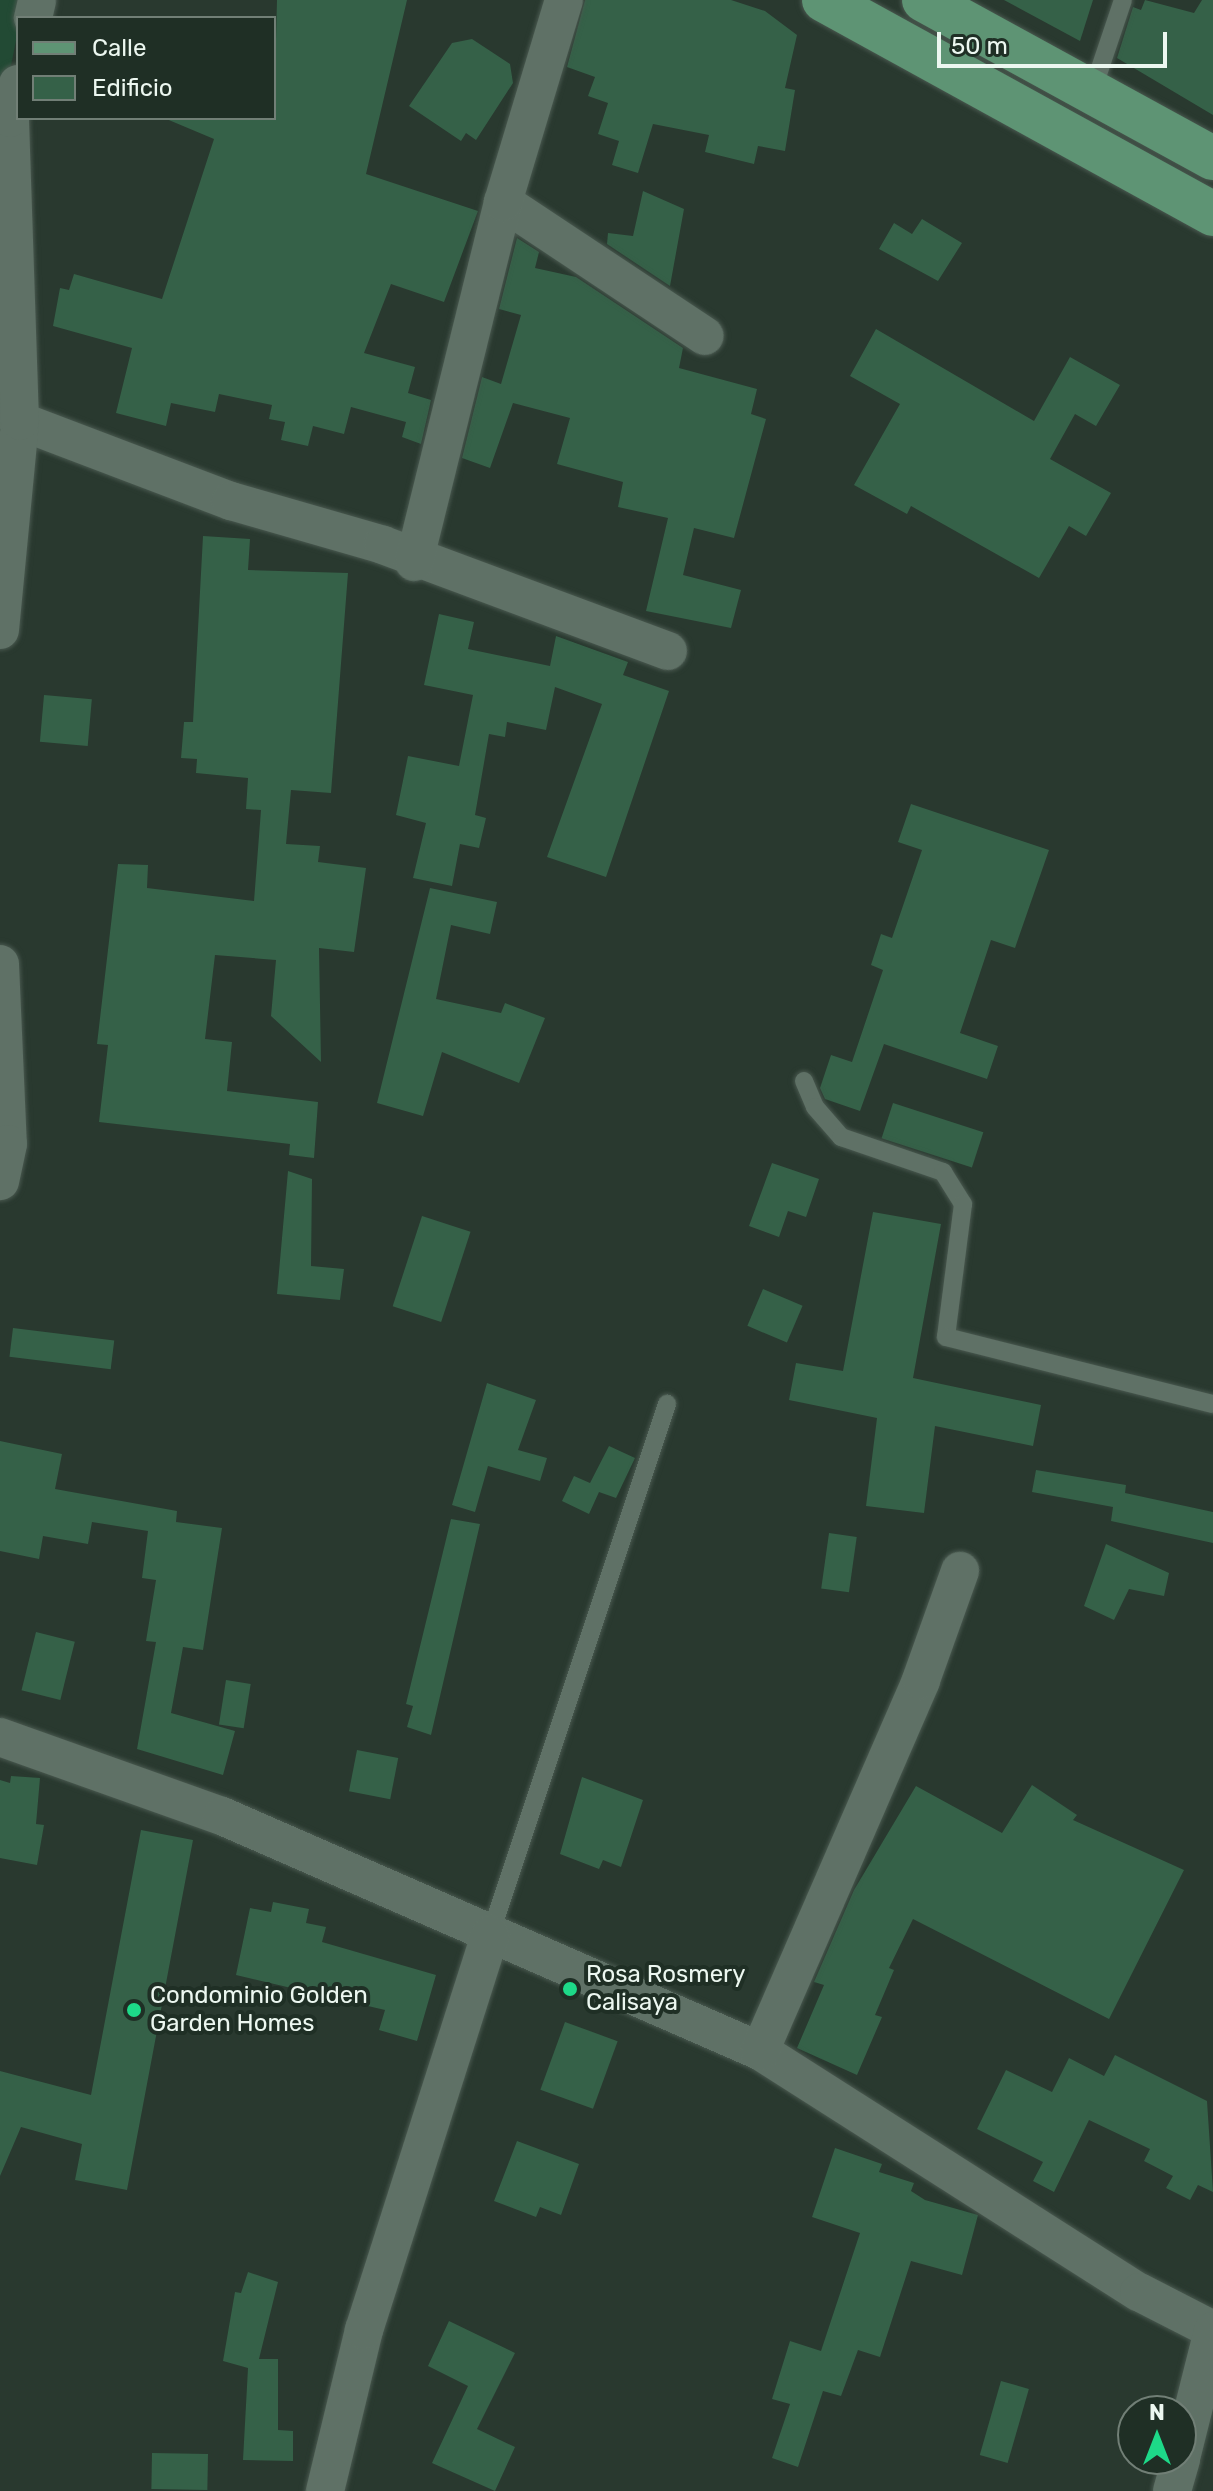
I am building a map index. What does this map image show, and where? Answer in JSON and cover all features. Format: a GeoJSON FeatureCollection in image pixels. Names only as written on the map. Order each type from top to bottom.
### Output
{"type":"FeatureCollection","features":[{"type":"Feature","properties":{"kind":"main road"},"geometry":{"type":"LineString","coordinates":[[824,0],[1213,214]]}},
{"type":"Feature","properties":{"kind":"main road"},"geometry":{"type":"LineString","coordinates":[[924,0],[1213,158]]}},
{"type":"Feature","properties":{"kind":"street"},"geometry":{"type":"LineString","coordinates":[[414,562],[503,202],[564,0]]}},
{"type":"Feature","properties":{"kind":"street"},"geometry":{"type":"LineString","coordinates":[[0,630],[10,412],[10,118],[16,92]]}},
{"type":"Feature","properties":{"kind":"street"},"geometry":{"type":"LineString","coordinates":[[503,202],[705,336]]}},
{"type":"Feature","properties":{"kind":"street"},"geometry":{"type":"LineString","coordinates":[[10,412],[414,562],[668,651]]}},
{"type":"Feature","properties":{"kind":"street"},"geometry":{"type":"LineString","coordinates":[[0,964],[2,1074],[8,1144],[0,1181]]}},
{"type":"Feature","properties":{"kind":"street"},"geometry":{"type":"LineString","coordinates":[[760,2051],[921,1680],[960,1571]]}},
{"type":"Feature","properties":{"kind":"street"},"geometry":{"type":"LineString","coordinates":[[0,1737],[222,1816],[760,2051],[1139,2292],[1213,2331],[1197,2395]]}},
{"type":"Feature","properties":{"kind":"street"},"geometry":{"type":"LineString","coordinates":[[325,2491],[364,2330],[490,1935]]}},
{"type":"Feature","properties":{"kind":"lane"},"geometry":{"type":"LineString","coordinates":[[1092,93],[1123,0]]}},
{"type":"Feature","properties":{"kind":"lane"},"geometry":{"type":"LineString","coordinates":[[804,1081],[815,1107],[841,1137],[943,1172],[963,1204],[946,1337],[1213,1404]]}},
{"type":"Feature","properties":{"kind":"lane"},"geometry":{"type":"LineString","coordinates":[[490,1935],[667,1404]]}},
{"type":"Feature","properties":{"kind":"green space"},"geometry":{"type":"Polygon","coordinates":[[[0,0],[24,0],[21,16],[16,16],[16,40],[0,121],[0,0]]]}},
{"type":"Feature","properties":{"kind":"building"},"geometry":{"type":"Polygon","coordinates":[[[277,0],[407,0],[366,174],[478,211],[444,302],[391,284],[364,353],[415,367],[408,393],[431,400],[421,444],[402,437],[406,422],[351,407],[344,434],[313,426],[308,446],[281,440],[285,422],[269,419],[272,405],[219,394],[215,412],[171,403],[166,426],[116,413],[132,348],[53,326],[60,288],[69,290],[74,274],[162,299],[214,139],[169,120],[276,120],[277,0]]]}},
{"type":"Feature","properties":{"kind":"building"},"geometry":{"type":"Polygon","coordinates":[[[585,0],[731,0],[765,11],[797,35],[785,88],[795,90],[785,151],[758,146],[754,164],[705,152],[709,135],[653,124],[638,173],[612,165],[619,141],[598,134],[608,103],[588,96],[595,77],[567,67],[585,0]]]}},
{"type":"Feature","properties":{"kind":"building"},"geometry":{"type":"Polygon","coordinates":[[[1004,0],[1093,0],[1080,41],[1004,0]]]}},
{"type":"Feature","properties":{"kind":"building"},"geometry":{"type":"Polygon","coordinates":[[[1145,0],[1194,13],[1202,0],[1213,0],[1213,115],[1117,58],[1133,7],[1141,10],[1145,0]]]}},
{"type":"Feature","properties":{"kind":"building"},"geometry":{"type":"Polygon","coordinates":[[[472,39],[510,64],[513,83],[476,140],[466,133],[461,141],[409,106],[452,43],[472,39]]]}},
{"type":"Feature","properties":{"kind":"building"},"geometry":{"type":"Polygon","coordinates":[[[643,191],[684,209],[670,286],[607,244],[608,233],[633,236],[643,191]]]}},
{"type":"Feature","properties":{"kind":"building"},"geometry":{"type":"Polygon","coordinates":[[[922,219],[962,243],[938,281],[879,249],[894,223],[912,234],[922,219]]]}},
{"type":"Feature","properties":{"kind":"building"},"geometry":{"type":"Polygon","coordinates":[[[517,238],[539,252],[535,268],[576,277],[683,348],[679,368],[757,389],[751,414],[766,419],[734,538],[694,528],[683,575],[741,590],[731,628],[646,611],[668,518],[618,507],[623,482],[557,464],[570,418],[513,403],[490,468],[462,458],[482,377],[501,384],[521,315],[499,309],[517,238]]]}},
{"type":"Feature","properties":{"kind":"building"},"geometry":{"type":"Polygon","coordinates":[[[876,329],[1034,421],[1070,357],[1120,385],[1096,426],[1075,414],[1050,459],[1111,493],[1086,536],[1069,526],[1039,578],[911,506],[907,514],[854,485],[900,404],[850,376],[876,329]]]}},
{"type":"Feature","properties":{"kind":"building"},"geometry":{"type":"Polygon","coordinates":[[[203,536],[250,539],[248,570],[348,573],[331,793],[291,790],[286,844],[320,846],[318,862],[366,868],[354,952],[319,948],[321,1062],[271,1016],[276,960],[215,955],[205,1039],[232,1042],[227,1091],[318,1102],[314,1158],[289,1155],[290,1144],[99,1122],[108,1045],[97,1044],[118,864],[148,865],[147,888],[254,901],[261,810],[246,809],[248,778],[196,773],[197,759],[181,758],[184,722],[193,722],[203,536]]]}},
{"type":"Feature","properties":{"kind":"building"},"geometry":{"type":"Polygon","coordinates":[[[439,614],[474,622],[468,649],[550,666],[556,636],[628,662],[623,675],[669,691],[606,877],[547,857],[602,704],[555,687],[546,730],[507,722],[505,737],[489,734],[475,815],[486,818],[479,848],[460,844],[452,886],[413,878],[426,823],[396,815],[408,756],[459,766],[473,695],[424,685],[439,614]]]}},
{"type":"Feature","properties":{"kind":"building"},"geometry":{"type":"Polygon","coordinates":[[[44,695],[92,699],[88,746],[40,742],[44,695]]]}},
{"type":"Feature","properties":{"kind":"building"},"geometry":{"type":"Polygon","coordinates":[[[911,804],[1049,850],[1015,948],[991,940],[960,1033],[998,1046],[987,1079],[884,1044],[860,1111],[825,1099],[820,1088],[831,1055],[852,1062],[883,970],[871,965],[881,934],[892,938],[922,850],[898,842],[911,804]]]}},
{"type":"Feature","properties":{"kind":"building"},"geometry":{"type":"Polygon","coordinates":[[[430,888],[497,902],[490,934],[451,925],[436,999],[501,1013],[505,1003],[545,1018],[519,1083],[442,1052],[423,1116],[377,1103],[430,888]]]}},
{"type":"Feature","properties":{"kind":"building"},"geometry":{"type":"Polygon","coordinates":[[[893,1103],[983,1132],[972,1168],[882,1138],[893,1103]]]}},
{"type":"Feature","properties":{"kind":"building"},"geometry":{"type":"Polygon","coordinates":[[[772,1163],[819,1179],[806,1217],[788,1211],[779,1237],[749,1226],[772,1163]]]}},
{"type":"Feature","properties":{"kind":"building"},"geometry":{"type":"Polygon","coordinates":[[[288,1171],[312,1179],[311,1266],[344,1269],[340,1300],[277,1294],[288,1171]]]}},
{"type":"Feature","properties":{"kind":"building"},"geometry":{"type":"Polygon","coordinates":[[[873,1212],[941,1224],[913,1378],[1041,1405],[1033,1446],[935,1426],[924,1513],[866,1506],[877,1418],[789,1400],[796,1363],[843,1371],[873,1212]]]}},
{"type":"Feature","properties":{"kind":"building"},"geometry":{"type":"Polygon","coordinates":[[[422,1216],[471,1232],[441,1322],[393,1306],[422,1216]]]}},
{"type":"Feature","properties":{"kind":"building"},"geometry":{"type":"Polygon","coordinates":[[[763,1289],[803,1306],[787,1343],[747,1326],[763,1289]]]}},
{"type":"Feature","properties":{"kind":"building"},"geometry":{"type":"Polygon","coordinates":[[[13,1328],[114,1340],[111,1369],[9,1357],[13,1328]]]}},
{"type":"Feature","properties":{"kind":"building"},"geometry":{"type":"Polygon","coordinates":[[[487,1383],[536,1400],[518,1450],[547,1458],[540,1481],[488,1466],[475,1512],[452,1505],[487,1383]]]}},
{"type":"Feature","properties":{"kind":"building"},"geometry":{"type":"Polygon","coordinates":[[[0,1441],[62,1454],[55,1489],[177,1511],[176,1522],[222,1528],[203,1650],[183,1647],[171,1713],[235,1731],[223,1775],[137,1749],[156,1642],[146,1641],[156,1580],[142,1578],[148,1531],[92,1522],[88,1544],[43,1536],[39,1559],[0,1551],[0,1441]]]}},
{"type":"Feature","properties":{"kind":"building"},"geometry":{"type":"Polygon","coordinates":[[[609,1446],[635,1458],[616,1498],[599,1492],[589,1514],[562,1501],[574,1476],[590,1483],[609,1446]]]}},
{"type":"Feature","properties":{"kind":"building"},"geometry":{"type":"Polygon","coordinates":[[[1036,1470],[1126,1485],[1125,1493],[1213,1512],[1213,1543],[1111,1521],[1113,1507],[1032,1492],[1036,1470]]]}},
{"type":"Feature","properties":{"kind":"building"},"geometry":{"type":"Polygon","coordinates":[[[451,1519],[480,1524],[431,1735],[407,1727],[413,1706],[406,1704],[451,1519]]]}},
{"type":"Feature","properties":{"kind":"building"},"geometry":{"type":"Polygon","coordinates":[[[829,1533],[857,1537],[849,1592],[821,1588],[829,1533]]]}},
{"type":"Feature","properties":{"kind":"building"},"geometry":{"type":"Polygon","coordinates":[[[1106,1544],[1169,1573],[1164,1596],[1129,1589],[1114,1620],[1084,1606],[1106,1544]]]}},
{"type":"Feature","properties":{"kind":"building"},"geometry":{"type":"Polygon","coordinates":[[[36,1632],[75,1642],[60,1700],[21,1690],[36,1632]]]}},
{"type":"Feature","properties":{"kind":"building"},"geometry":{"type":"Polygon","coordinates":[[[226,1680],[251,1684],[244,1728],[219,1724],[226,1680]]]}},
{"type":"Feature","properties":{"kind":"building"},"geometry":{"type":"Polygon","coordinates":[[[357,1750],[398,1758],[390,1799],[349,1791],[357,1750]]]}},
{"type":"Feature","properties":{"kind":"building"},"geometry":{"type":"Polygon","coordinates":[[[11,1776],[40,1778],[36,1824],[44,1825],[37,1865],[0,1858],[0,1780],[10,1783],[11,1776]]]}},
{"type":"Feature","properties":{"kind":"building"},"geometry":{"type":"Polygon","coordinates":[[[582,1777],[643,1800],[621,1867],[603,1860],[599,1869],[560,1854],[582,1777]]]}},
{"type":"Feature","properties":{"kind":"building"},"geometry":{"type":"Polygon","coordinates":[[[1032,1785],[1077,1815],[1073,1820],[1184,1870],[1109,2019],[913,1919],[889,1968],[894,1970],[875,2015],[882,2017],[857,2075],[797,2048],[824,1985],[814,1982],[854,1890],[916,1786],[1002,1833],[1032,1785]]]}},
{"type":"Feature","properties":{"kind":"building","name":"Condominio Golden Garden Homes"},"geometry":{"type":"Polygon","coordinates":[[[141,1830],[193,1840],[127,2190],[75,2180],[82,2144],[21,2127],[0,2176],[0,2071],[91,2095],[141,1830]]]}},
{"type":"Feature","properties":{"kind":"building"},"geometry":{"type":"Polygon","coordinates":[[[273,1902],[309,1909],[306,1923],[326,1927],[322,1942],[436,1975],[417,2041],[379,2030],[385,2010],[236,1975],[250,1908],[271,1912],[273,1902]]]}},
{"type":"Feature","properties":{"kind":"building"},"geometry":{"type":"Polygon","coordinates":[[[565,2022],[618,2041],[593,2109],[540,2090],[565,2022]]]}},
{"type":"Feature","properties":{"kind":"building"},"geometry":{"type":"Polygon","coordinates":[[[1115,2055],[1207,2101],[1213,2192],[1198,2185],[1190,2200],[1166,2188],[1173,2176],[1144,2161],[1150,2149],[1089,2120],[1054,2192],[1033,2181],[1043,2162],[977,2129],[1006,2070],[1052,2092],[1069,2058],[1104,2076],[1115,2055]]]}},
{"type":"Feature","properties":{"kind":"building"},"geometry":{"type":"Polygon","coordinates":[[[517,2141],[579,2164],[561,2215],[540,2207],[536,2217],[494,2201],[517,2141]]]}},
{"type":"Feature","properties":{"kind":"building"},"geometry":{"type":"Polygon","coordinates":[[[835,2148],[882,2164],[879,2172],[914,2183],[911,2191],[925,2200],[978,2215],[962,2275],[911,2261],[880,2357],[858,2350],[841,2396],[823,2391],[798,2467],[772,2458],[790,2404],[772,2399],[790,2341],[821,2351],[860,2233],[812,2217],[835,2148]]]}},
{"type":"Feature","properties":{"kind":"building"},"geometry":{"type":"Polygon","coordinates":[[[248,2272],[278,2282],[259,2359],[278,2359],[278,2430],[293,2431],[293,2461],[243,2460],[248,2368],[223,2361],[235,2292],[241,2293],[248,2272]]]}},
{"type":"Feature","properties":{"kind":"building"},"geometry":{"type":"Polygon","coordinates":[[[449,2321],[515,2353],[477,2429],[515,2447],[495,2491],[432,2463],[468,2386],[428,2366],[449,2321]]]}},
{"type":"Feature","properties":{"kind":"building"},"geometry":{"type":"Polygon","coordinates":[[[1001,2381],[1029,2389],[1008,2463],[980,2455],[1001,2381]]]}},
{"type":"Feature","properties":{"kind":"building"},"geometry":{"type":"Polygon","coordinates":[[[152,2453],[208,2454],[207,2490],[151,2489],[152,2453]]]}},
{"type":"Feature","properties":{"kind":"place","name":"Rosa Rosmery Calisaya"},"geometry":{"type":"Point","coordinates":[570,1989]}},
{"type":"Feature","properties":{"kind":"place","name":"Condominio Golden Garden Homes"},"geometry":{"type":"Point","coordinates":[134,2010]}}]}
